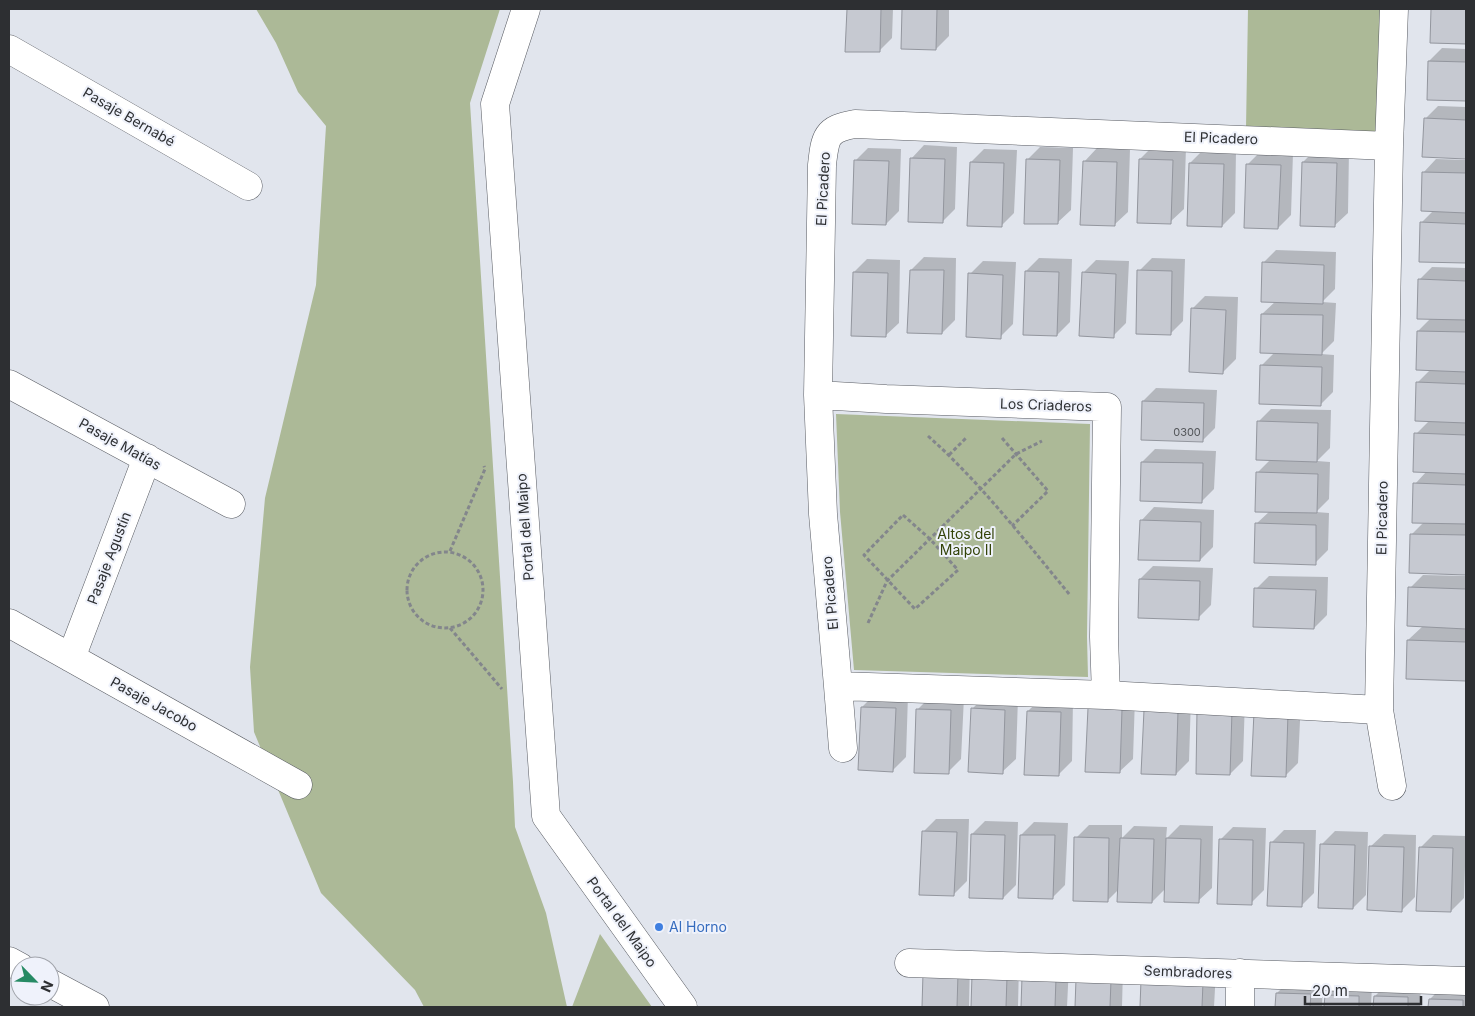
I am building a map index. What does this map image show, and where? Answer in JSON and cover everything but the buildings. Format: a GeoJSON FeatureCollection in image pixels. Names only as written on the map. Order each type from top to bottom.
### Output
{"type":"FeatureCollection","features":[{"type":"Feature","properties":{"kind":"street","name":"Portal del Maipo"},"geometry":{"type":"LineString","coordinates":[[526,9],[495,104],[546,816],[683,1007]]}},
{"type":"Feature","properties":{"kind":"street","name":"El Picadero"},"geometry":{"type":"LineString","coordinates":[[1392,786],[1379,710],[1389,146],[1394,9]]}},
{"type":"Feature","properties":{"kind":"street","name":"Pasaje Bernabé"},"geometry":{"type":"LineString","coordinates":[[9,49],[248,186]]}},
{"type":"Feature","properties":{"kind":"street","name":"El Picadero"},"geometry":{"type":"LineString","coordinates":[[843,748],[823,514],[818,395],[822,165],[828,136],[840,127],[855,124],[1389,146]]}},
{"type":"Feature","properties":{"kind":"street","name":"Pasaje Matías"},"geometry":{"type":"LineString","coordinates":[[9,384],[231,504]]}},
{"type":"Feature","properties":{"kind":"street","name":"Los Criaderos"},"geometry":{"type":"LineString","coordinates":[[818,395],[1107,407],[1104,637],[1106,695]]}},
{"type":"Feature","properties":{"kind":"street","name":"Pasaje Agustín"},"geometry":{"type":"LineString","coordinates":[[71,658],[146,458]]}},
{"type":"Feature","properties":{"kind":"street","name":"Pasaje Jacobo"},"geometry":{"type":"LineString","coordinates":[[9,623],[298,785]]}},
{"type":"Feature","properties":{"kind":"street"},"geometry":{"type":"LineString","coordinates":[[838,686],[1106,695],[1379,710]]}},
{"type":"Feature","properties":{"kind":"street","name":"Sembradores"},"geometry":{"type":"LineString","coordinates":[[909,963],[1466,981]]}},
{"type":"Feature","properties":{"kind":"street"},"geometry":{"type":"LineString","coordinates":[[1240,973],[1240,1007]]}},
{"type":"Feature","properties":{"kind":"street"},"geometry":{"type":"LineString","coordinates":[[60,988],[95,1007]]}},
{"type":"Feature","properties":{"kind":"path"},"geometry":{"type":"LineString","coordinates":[[886,399],[949,454],[1012,526],[1104,637]]}},
{"type":"Feature","properties":{"kind":"path"},"geometry":{"type":"LineString","coordinates":[[949,454],[970,434]]}},
{"type":"Feature","properties":{"kind":"path"},"geometry":{"type":"LineString","coordinates":[[997,434],[1048,491],[1012,526]]}},
{"type":"Feature","properties":{"kind":"path"},"geometry":{"type":"LineString","coordinates":[[867,625],[887,581],[1016,454],[1049,437]]}},
{"type":"Feature","properties":{"kind":"path"},"geometry":{"type":"LineString","coordinates":[[450,551],[485,470]]}},
{"type":"Feature","properties":{"kind":"path"},"geometry":{"type":"LineString","coordinates":[[903,515],[930,539],[958,570],[915,609],[887,581],[864,555],[903,515]]}},
{"type":"Feature","properties":{"kind":"path"},"geometry":{"type":"LineString","coordinates":[[450,551],[467,557],[480,571],[484,589],[480,608],[468,622],[450,628],[432,626],[416,616],[408,600],[408,581],[416,564],[431,553],[450,551]]}},
{"type":"Feature","properties":{"kind":"path"},"geometry":{"type":"LineString","coordinates":[[450,628],[508,695],[538,710]]}},
{"type":"Feature","properties":{"kind":"green space"},"geometry":{"type":"Polygon","coordinates":[[[256,9],[500,9],[470,103],[515,827],[546,913],[567,1007],[424,1007],[415,990],[321,893],[254,732],[250,667],[265,498],[316,285],[326,126],[298,92],[276,43],[256,9]]]}},
{"type":"Feature","properties":{"kind":"green space"},"geometry":{"type":"Polygon","coordinates":[[[1248,9],[1382,9],[1378,134],[1246,128],[1248,9]]]}},
{"type":"Feature","properties":{"kind":"green space","name":"Altos del Maipo II"},"geometry":{"type":"Polygon","coordinates":[[[836,414],[1090,424],[1088,677],[854,670],[840,512],[836,414]]]}},
{"type":"Feature","properties":{"kind":"green space"},"geometry":{"type":"Polygon","coordinates":[[[600,934],[652,1007],[572,1007],[600,934]]]}},
{"type":"Feature","properties":{"kind":"place","name":"Al Horno"},"geometry":{"type":"Point","coordinates":[659,927]}}]}
